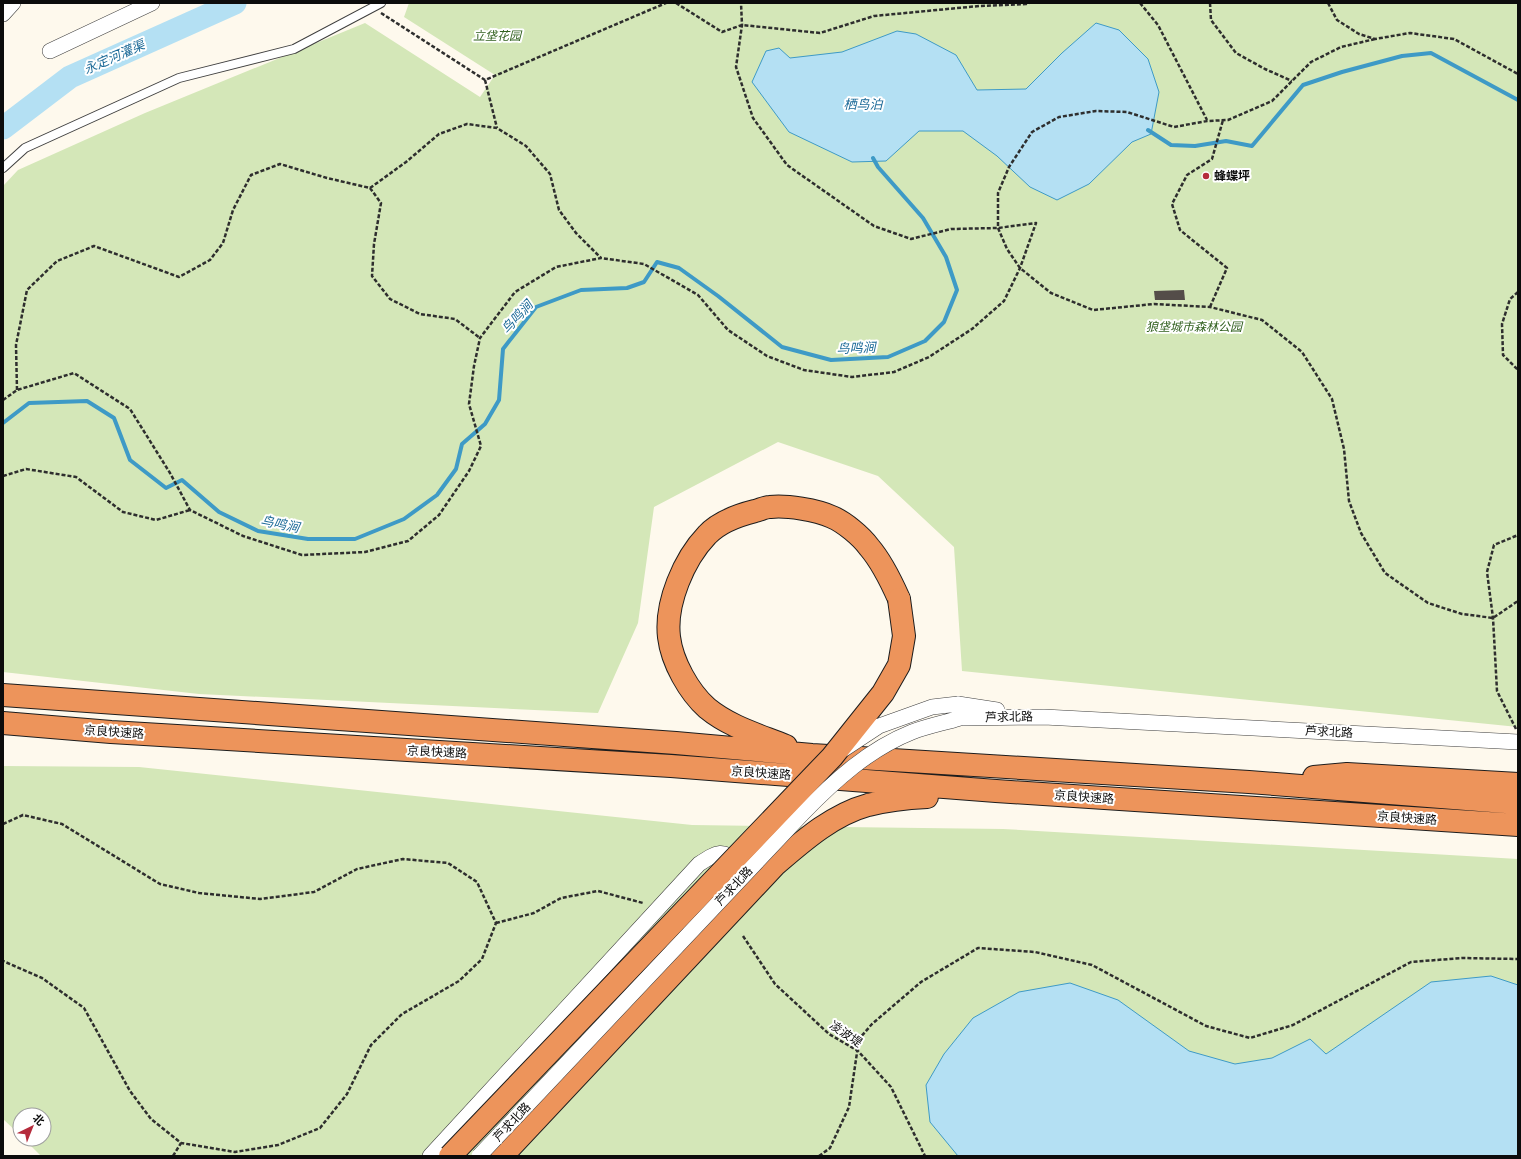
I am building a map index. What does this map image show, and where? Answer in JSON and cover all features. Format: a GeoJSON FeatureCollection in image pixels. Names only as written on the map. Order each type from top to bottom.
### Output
{"type":"FeatureCollection","features":[{"type":"Feature","properties":{"kind":"highway"},"geometry":{"type":"LineString","coordinates":[[450,1156],[822,756],[883,693],[899,665],[904,636],[899,600],[889,576],[870,547],[855,532],[832,517],[804,508],[770,507],[735,516],[708,534],[688,559],[675,594],[670,614],[669,637],[675,659],[688,685],[707,708],[734,726],[822,756]]}},
{"type":"Feature","properties":{"kind":"highway","name":"京良快速路"},"geometry":{"type":"LineString","coordinates":[[3,695],[676,743],[822,756],[1249,782]]}},
{"type":"Feature","properties":{"kind":"highway","name":"京良快速路"},"geometry":{"type":"LineString","coordinates":[[3,722],[111,732],[671,766],[996,791],[1518,825]]}},
{"type":"Feature","properties":{"kind":"highway"},"geometry":{"type":"LineString","coordinates":[[1249,782],[1348,774],[1518,784]]}},
{"type":"Feature","properties":{"kind":"highway"},"geometry":{"type":"LineString","coordinates":[[1249,782],[1518,803]]}},
{"type":"Feature","properties":{"kind":"highway"},"geometry":{"type":"LineString","coordinates":[[502,1156],[775,865],[809,836],[837,818],[868,805],[900,798],[996,791]]}},
{"type":"Feature","properties":{"kind":"street"},"geometry":{"type":"LineString","coordinates":[[3,14],[13,3]]}},
{"type":"Feature","properties":{"kind":"street"},"geometry":{"type":"LineString","coordinates":[[50,51],[152,3]]}},
{"type":"Feature","properties":{"kind":"street","name":"芦求北路"},"geometry":{"type":"LineString","coordinates":[[822,756],[879,726],[932,707],[959,711],[1044,717],[1518,742]]}},
{"type":"Feature","properties":{"kind":"street","name":"芦求北路"},"geometry":{"type":"LineString","coordinates":[[479,1156],[831,784],[857,763],[878,749],[959,711]]}},
{"type":"Feature","properties":{"kind":"street"},"geometry":{"type":"LineString","coordinates":[[430,1156],[699,864],[710,856],[720,853],[731,855],[742,866],[746,878],[743,892],[735,907]]}},
{"type":"Feature","properties":{"kind":"lane"},"geometry":{"type":"LineString","coordinates":[[3,168],[25,148],[179,78],[294,49],[381,3]]}},
{"type":"Feature","properties":{"kind":"path"},"geometry":{"type":"LineString","coordinates":[[485,80],[666,3]]}},
{"type":"Feature","properties":{"kind":"path"},"geometry":{"type":"LineString","coordinates":[[676,3],[722,32],[742,25],[820,33],[874,16],[1029,3]]}},
{"type":"Feature","properties":{"kind":"path"},"geometry":{"type":"LineString","coordinates":[[3,400],[17,390],[74,373],[130,409],[171,475],[190,510],[243,536],[302,555],[365,552],[408,541],[439,515],[469,471],[481,446],[469,404],[474,366],[480,338],[515,292],[556,267],[601,258],[645,265],[698,295],[728,330],[767,356],[804,370],[852,377],[894,372],[929,357],[972,329],[1004,301],[1020,268],[1036,223],[998,228],[951,229],[911,239],[874,226],[787,165],[754,118],[736,67],[742,25],[741,3]]}},
{"type":"Feature","properties":{"kind":"path"},"geometry":{"type":"LineString","coordinates":[[1140,3],[1158,25],[1207,120]]}},
{"type":"Feature","properties":{"kind":"path"},"geometry":{"type":"LineString","coordinates":[[1210,3],[1211,20],[1236,53],[1265,69],[1292,81]]}},
{"type":"Feature","properties":{"kind":"path"},"geometry":{"type":"LineString","coordinates":[[1328,3],[1337,20],[1359,34],[1375,39]]}},
{"type":"Feature","properties":{"kind":"path"},"geometry":{"type":"LineString","coordinates":[[372,8],[485,80],[497,128]]}},
{"type":"Feature","properties":{"kind":"path"},"geometry":{"type":"LineString","coordinates":[[1518,74],[1454,39],[1410,33],[1375,39],[1340,47],[1311,62],[1272,101],[1228,120],[1207,120],[1174,127],[1127,112],[1096,111],[1059,117],[1032,132],[1009,167],[998,192],[998,228],[1007,250],[1020,268],[1051,293],[1093,310],[1154,304],[1210,307],[1262,320],[1302,352],[1332,399],[1344,449],[1349,501],[1361,533],[1385,573],[1428,603],[1462,614],[1493,618],[1518,601]]}},
{"type":"Feature","properties":{"kind":"path"},"geometry":{"type":"LineString","coordinates":[[1210,307],[1227,268],[1180,230],[1172,204],[1187,176],[1212,159],[1223,120]]}},
{"type":"Feature","properties":{"kind":"path"},"geometry":{"type":"LineString","coordinates":[[370,188],[406,162],[439,134],[467,124],[497,128],[526,146],[550,174],[559,210],[576,233],[601,258]]}},
{"type":"Feature","properties":{"kind":"path"},"geometry":{"type":"LineString","coordinates":[[17,390],[16,345],[27,290],[57,261],[94,246],[179,277],[210,260],[222,243],[233,210],[251,175],[280,164],[370,188],[381,203],[374,244],[372,276],[390,299],[420,314],[455,319],[480,338]]}},
{"type":"Feature","properties":{"kind":"path"},"geometry":{"type":"LineString","coordinates":[[1518,292],[1510,299],[1502,324],[1503,355],[1518,370]]}},
{"type":"Feature","properties":{"kind":"path"},"geometry":{"type":"LineString","coordinates":[[3,476],[26,469],[76,477],[123,512],[156,520],[190,510]]}},
{"type":"Feature","properties":{"kind":"path"},"geometry":{"type":"LineString","coordinates":[[1518,535],[1494,545],[1487,572],[1493,618],[1497,691],[1518,733]]}},
{"type":"Feature","properties":{"kind":"path"},"geometry":{"type":"LineString","coordinates":[[3,824],[23,815],[62,824],[160,884],[199,893],[260,899],[314,892],[357,869],[403,859],[448,863],[477,882],[496,923],[482,959],[459,981],[402,1014],[371,1044],[347,1094],[320,1128],[278,1145],[235,1152],[181,1144],[151,1119],[130,1091],[84,1008],[42,978],[3,961]]}},
{"type":"Feature","properties":{"kind":"path"},"geometry":{"type":"LineString","coordinates":[[496,923],[534,913],[561,898],[598,891],[643,903]]}},
{"type":"Feature","properties":{"kind":"path","name":"凌波堤"},"geometry":{"type":"LineString","coordinates":[[743,936],[775,984],[829,1034],[858,1051],[891,1086],[924,1156]]}},
{"type":"Feature","properties":{"kind":"path"},"geometry":{"type":"LineString","coordinates":[[819,1156],[830,1148],[849,1107],[859,1040],[872,1024],[921,982],[978,948],[1035,952],[1092,964],[1206,1026],[1250,1038],[1293,1025],[1411,962],[1462,958],[1518,959]]}},
{"type":"Feature","properties":{"kind":"path"},"geometry":{"type":"LineString","coordinates":[[173,1156],[181,1144]]}},
{"type":"Feature","properties":{"kind":"green space","name":"狼垡城市森林公园"},"geometry":{"type":"Polygon","coordinates":[[[409,3],[1518,3],[1518,727],[962,671],[954,547],[878,476],[778,442],[654,507],[638,623],[598,713],[199,694],[3,672],[3,186],[18,170],[145,113],[365,23],[480,97],[495,75],[404,17],[409,3]]]}},
{"type":"Feature","properties":{"kind":"green space"},"geometry":{"type":"Polygon","coordinates":[[[3,766],[139,767],[692,825],[1003,829],[1518,859],[1518,1156],[41,1156],[32,1147],[52,1147],[52,1107],[12,1107],[12,1127],[3,1119],[3,766]]]}},
{"type":"Feature","properties":{"kind":"water","name":"栖鸟泊"},"geometry":{"type":"Polygon","coordinates":[[[1096,23],[1119,30],[1148,59],[1159,92],[1151,134],[1132,142],[1089,184],[1057,200],[1030,187],[997,156],[963,131],[919,131],[886,161],[852,162],[789,132],[752,82],[766,51],[779,48],[790,58],[842,52],[897,31],[916,34],[956,55],[977,90],[1026,89],[1062,53],[1096,23]]]}},
{"type":"Feature","properties":{"kind":"water"},"geometry":{"type":"Polygon","coordinates":[[[1491,976],[1518,985],[1518,1156],[958,1156],[930,1122],[926,1085],[944,1054],[973,1018],[1019,992],[1070,983],[1118,1000],[1189,1051],[1235,1064],[1272,1058],[1310,1039],[1326,1054],[1431,982],[1491,976]]]}},
{"type":"Feature","properties":{"kind":"building"},"geometry":{"type":"Polygon","coordinates":[[[1184,290],[1185,300],[1155,300],[1154,291],[1184,290]]]}},
{"type":"Feature","properties":{"kind":"waterway","name":"永定河灌渠"},"geometry":{"type":"LineString","coordinates":[[3,128],[70,77],[235,3]]}},
{"type":"Feature","properties":{"kind":"waterway"},"geometry":{"type":"LineString","coordinates":[[1148,130],[1171,145],[1195,146],[1226,141],[1252,146],[1303,85],[1342,72],[1402,56],[1431,53],[1518,100]]}},
{"type":"Feature","properties":{"kind":"waterway","name":"鸟鸣涧"},"geometry":{"type":"LineString","coordinates":[[3,423],[29,403],[87,401],[114,418],[130,460],[166,488],[182,480],[219,512],[258,531],[308,539],[355,539],[404,519],[437,495],[456,469],[462,444],[485,424],[499,400],[503,349],[536,307],[581,290],[627,288],[644,282],[657,262],[679,268],[718,296],[782,347],[831,360],[888,357],[925,341],[944,322],[957,290],[946,257],[923,218],[878,167],[873,158]]}},
{"type":"Feature","properties":{"kind":"place","name":"蜂蝶坪"},"geometry":{"type":"Point","coordinates":[1206,176]}},
{"type":"Feature","properties":{"kind":"park label","name":"立垡花园"},"geometry":{"type":"Point","coordinates":[497,36]}}]}
